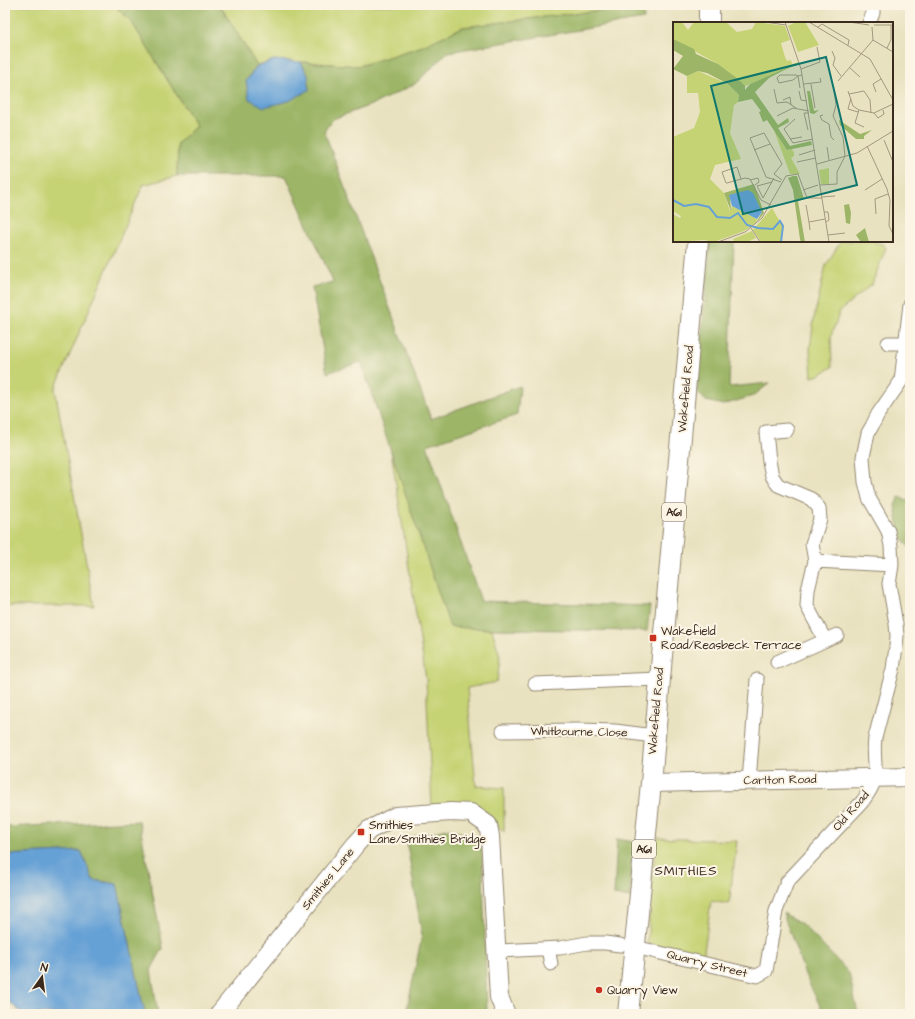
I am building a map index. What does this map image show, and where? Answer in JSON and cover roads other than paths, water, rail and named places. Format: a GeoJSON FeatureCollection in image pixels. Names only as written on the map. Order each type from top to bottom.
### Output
{"type":"FeatureCollection","features":[{"type":"Feature","properties":{"kind":"main road"},"geometry":{"type":"LineString","coordinates":[[709,5],[709,22]]}},
{"type":"Feature","properties":{"kind":"main road","name":"Wakefield Road"},"geometry":{"type":"LineString","coordinates":[[628,1014],[627,946],[651,783],[698,242]]}},
{"type":"Feature","properties":{"kind":"street"},"geometry":{"type":"LineString","coordinates":[[869,22],[873,13],[873,5]]}},
{"type":"Feature","properties":{"kind":"street","name":"Old Road"},"geometry":{"type":"LineString","coordinates":[[776,911],[787,882],[862,802],[869,792],[875,778],[875,738],[893,669],[896,647],[896,624],[889,584],[892,565],[892,546],[888,531],[869,498],[865,482],[863,457],[868,433],[878,414],[901,381],[910,304]]}},
{"type":"Feature","properties":{"kind":"street"},"geometry":{"type":"LineString","coordinates":[[888,343],[906,343]]}},
{"type":"Feature","properties":{"kind":"street"},"geometry":{"type":"LineString","coordinates":[[787,430],[766,432],[769,461],[772,476],[778,485],[811,499],[819,508],[820,519],[812,544],[815,561],[808,590],[808,606],[825,640]]}},
{"type":"Feature","properties":{"kind":"street"},"geometry":{"type":"LineString","coordinates":[[815,561],[892,565]]}},
{"type":"Feature","properties":{"kind":"street"},"geometry":{"type":"LineString","coordinates":[[777,662],[837,634]]}},
{"type":"Feature","properties":{"kind":"street"},"geometry":{"type":"LineString","coordinates":[[535,684],[659,679]]}},
{"type":"Feature","properties":{"kind":"street"},"geometry":{"type":"LineString","coordinates":[[749,781],[757,680]]}},
{"type":"Feature","properties":{"kind":"street","name":"Whitbourne Close"},"geometry":{"type":"LineString","coordinates":[[503,731],[600,730],[654,736]]}},
{"type":"Feature","properties":{"kind":"street","name":"Carlton Road"},"geometry":{"type":"LineString","coordinates":[[651,783],[910,777]]}},
{"type":"Feature","properties":{"kind":"street","name":"Smithies Lane"},"geometry":{"type":"LineString","coordinates":[[219,1014],[356,844],[369,830],[396,816],[451,812],[471,813],[488,825],[490,836],[500,997],[506,1014]]}},
{"type":"Feature","properties":{"kind":"street","name":"Quarry Street"},"geometry":{"type":"LineString","coordinates":[[627,946],[757,976],[766,971],[776,911]]}},
{"type":"Feature","properties":{"kind":"street"},"geometry":{"type":"LineString","coordinates":[[497,951],[560,948],[587,943],[605,943],[627,946]]}},
{"type":"Feature","properties":{"kind":"street"},"geometry":{"type":"LineString","coordinates":[[548,949],[551,964]]}},
{"type":"Feature","properties":{"kind":"water"},"geometry":{"type":"Polygon","coordinates":[[[274,60],[301,62],[308,75],[309,90],[289,101],[264,107],[249,99],[246,81],[257,66],[274,60]]]}},
{"type":"Feature","properties":{"kind":"water"},"geometry":{"type":"Polygon","coordinates":[[[81,851],[93,880],[117,884],[145,1014],[23,1014],[5,998],[5,855],[81,851]]]}},
{"type":"Feature","properties":{"kind":"place","name":"Wakefield Road/Reasbeck Terrace"},"geometry":{"type":"Point","coordinates":[653,638]}},
{"type":"Feature","properties":{"kind":"place","name":"Smithies Lane/Smithies Bridge"},"geometry":{"type":"Point","coordinates":[361,832]}},
{"type":"Feature","properties":{"kind":"place","name":"Quarry View"},"geometry":{"type":"Point","coordinates":[599,990]}},
{"type":"Feature","properties":{"kind":"district","name":"SMITHIES"},"geometry":{"type":"Point","coordinates":[686,871]}}]}
